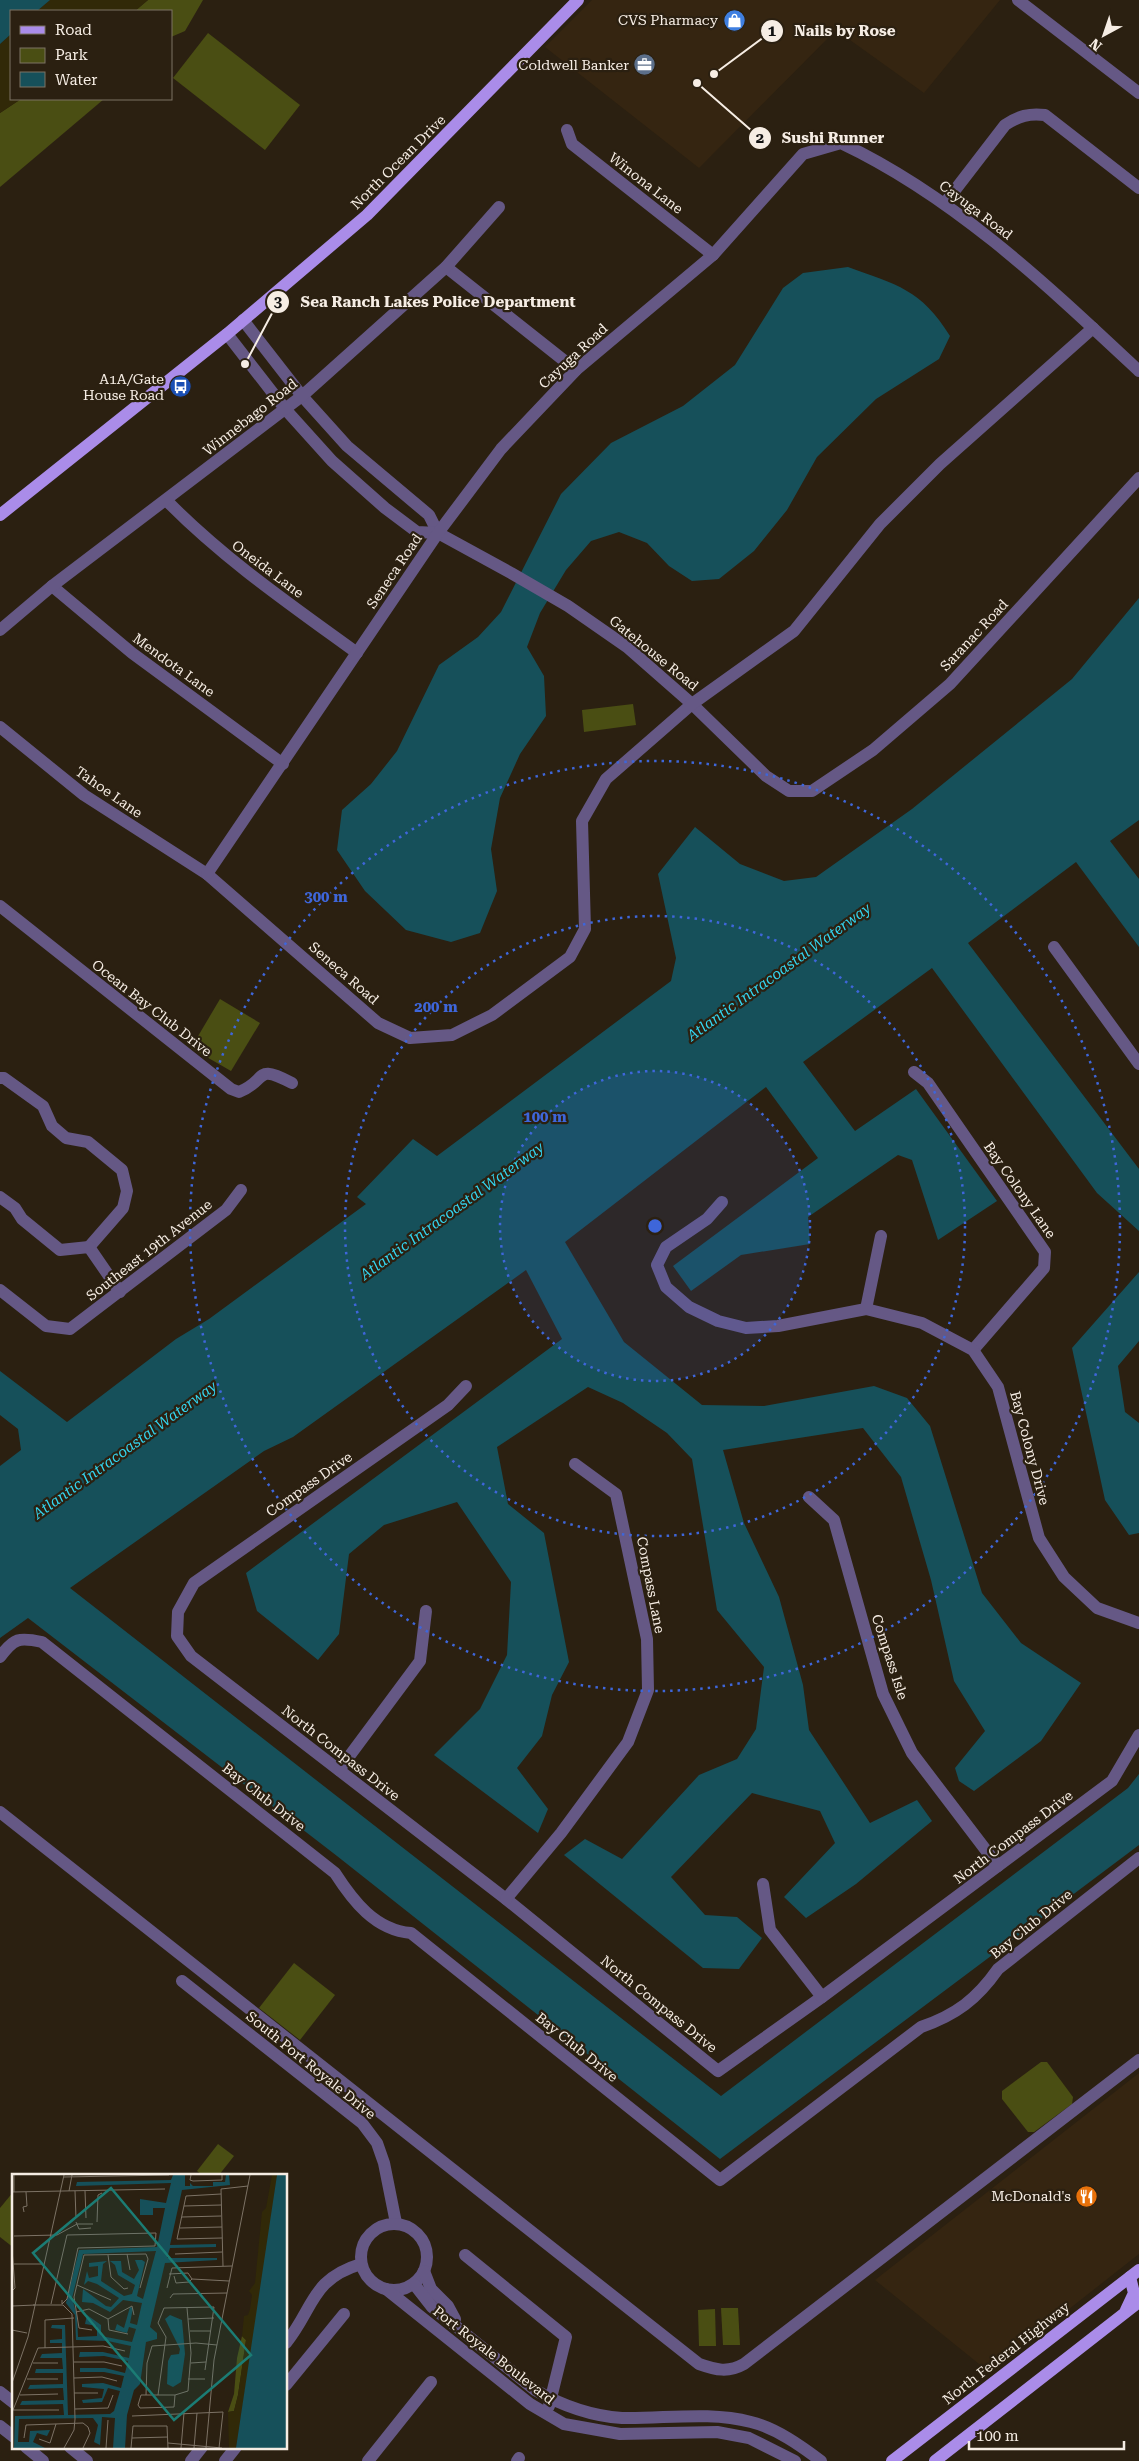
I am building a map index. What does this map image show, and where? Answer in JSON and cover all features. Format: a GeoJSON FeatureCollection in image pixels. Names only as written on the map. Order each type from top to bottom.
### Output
{"type":"FeatureCollection","features":[{"type":"Feature","properties":{"kind":"main road","name":"North Ocean Drive"},"geometry":{"type":"LineString","coordinates":[[0,515],[227,334],[367,215],[578,0]]}},
{"type":"Feature","properties":{"kind":"main road"},"geometry":{"type":"LineString","coordinates":[[1124,2314],[1134,2293],[1134,2274]]}},
{"type":"Feature","properties":{"kind":"main road","name":"North Federal Highway"},"geometry":{"type":"LineString","coordinates":[[892,2461],[1134,2274]]}},
{"type":"Feature","properties":{"kind":"main road"},"geometry":{"type":"LineString","coordinates":[[935,2461],[1139,2301]]}},
{"type":"Feature","properties":{"kind":"street"},"geometry":{"type":"LineString","coordinates":[[1018,0],[1139,93]]}},
{"type":"Feature","properties":{"kind":"street"},"geometry":{"type":"LineString","coordinates":[[945,203],[1005,125],[1019,116],[1031,113],[1045,115],[1139,188]]}},
{"type":"Feature","properties":{"kind":"street","name":"Winona Lane"},"geometry":{"type":"LineString","coordinates":[[566,130],[572,144],[713,255]]}},
{"type":"Feature","properties":{"kind":"street","name":"Cayuga Road"},"geometry":{"type":"LineString","coordinates":[[438,533],[501,449],[576,370],[713,255],[804,154],[841,143],[876,160],[945,203],[1044,282],[1139,371]]}},
{"type":"Feature","properties":{"kind":"street","name":"Winnebago Road"},"geometry":{"type":"LineString","coordinates":[[0,630],[52,586],[286,410],[446,267],[499,207]]}},
{"type":"Feature","properties":{"kind":"street"},"geometry":{"type":"LineString","coordinates":[[446,267],[576,370]]}},
{"type":"Feature","properties":{"kind":"street"},"geometry":{"type":"LineString","coordinates":[[243,320],[302,396],[347,446],[429,515],[438,533]]}},
{"type":"Feature","properties":{"kind":"street"},"geometry":{"type":"LineString","coordinates":[[692,704],[794,631],[880,524],[940,464],[1092,328]]}},
{"type":"Feature","properties":{"kind":"street","name":"Gatehouse Road"},"geometry":{"type":"LineString","coordinates":[[227,334],[286,410],[332,461],[385,508],[417,532],[438,533],[568,606],[627,647],[692,704],[766,776],[789,791],[812,791]]}},
{"type":"Feature","properties":{"kind":"street","name":"Saranac Road"},"geometry":{"type":"LineString","coordinates":[[812,791],[873,750],[950,684],[1139,478]]}},
{"type":"Feature","properties":{"kind":"street","name":"Oneida Lane"},"geometry":{"type":"LineString","coordinates":[[167,501],[200,535],[247,573],[357,653]]}},
{"type":"Feature","properties":{"kind":"street","name":"Seneca Road"},"geometry":{"type":"LineString","coordinates":[[438,533],[207,874],[378,1023],[410,1038],[452,1035],[492,1015],[570,957],[585,929],[582,821],[606,779],[692,704]]}},
{"type":"Feature","properties":{"kind":"street","name":"Mendota Lane"},"geometry":{"type":"LineString","coordinates":[[52,586],[132,653],[283,764]]}},
{"type":"Feature","properties":{"kind":"street","name":"Tahoe Lane"},"geometry":{"type":"LineString","coordinates":[[0,726],[84,795],[207,874]]}},
{"type":"Feature","properties":{"kind":"street","name":"Ocean Bay Club Drive"},"geometry":{"type":"LineString","coordinates":[[0,906],[231,1089],[239,1092],[247,1089],[262,1074],[272,1073],[292,1083]]}},
{"type":"Feature","properties":{"kind":"street"},"geometry":{"type":"LineString","coordinates":[[1054,947],[1139,1064]]}},
{"type":"Feature","properties":{"kind":"street","name":"Bay Colony Lane"},"geometry":{"type":"LineString","coordinates":[[914,1072],[928,1083],[1045,1252],[1044,1268],[973,1350]]}},
{"type":"Feature","properties":{"kind":"street"},"geometry":{"type":"LineString","coordinates":[[0,1078],[4,1078],[43,1106],[52,1126],[66,1138],[88,1142],[122,1170],[126,1191],[123,1208],[89,1247],[60,1250],[22,1219],[15,1208],[0,1196]]}},
{"type":"Feature","properties":{"kind":"street","name":"Southeast 19th Avenue"},"geometry":{"type":"LineString","coordinates":[[0,1290],[46,1326],[70,1329],[226,1210],[241,1190]]}},
{"type":"Feature","properties":{"kind":"street","name":"Bay Colony Drive"},"geometry":{"type":"LineString","coordinates":[[722,1202],[707,1219],[666,1247],[657,1265],[666,1287],[688,1307],[718,1321],[746,1328],[778,1326],[866,1309],[922,1323],[973,1350],[998,1387],[1039,1538],[1064,1577],[1098,1608],[1139,1623]]}},
{"type":"Feature","properties":{"kind":"street"},"geometry":{"type":"LineString","coordinates":[[866,1309],[881,1236]]}},
{"type":"Feature","properties":{"kind":"street"},"geometry":{"type":"LineString","coordinates":[[89,1247],[120,1292]]}},
{"type":"Feature","properties":{"kind":"street","name":"Compass Drive"},"geometry":{"type":"LineString","coordinates":[[178,1612],[194,1583],[448,1405],[466,1386]]}},
{"type":"Feature","properties":{"kind":"street","name":"Compass Lane"},"geometry":{"type":"LineString","coordinates":[[506,1899],[561,1833],[628,1742],[648,1690],[647,1638],[616,1494],[575,1464]]}},
{"type":"Feature","properties":{"kind":"street","name":"Compass Isle"},"geometry":{"type":"LineString","coordinates":[[809,1497],[834,1520],[883,1694],[912,1752],[998,1866]]}},
{"type":"Feature","properties":{"kind":"street","name":"North Compass Drive"},"geometry":{"type":"LineString","coordinates":[[178,1612],[177,1636],[191,1656],[506,1899],[718,2071],[822,1997],[1112,1781],[1139,1736]]}},
{"type":"Feature","properties":{"kind":"street"},"geometry":{"type":"LineString","coordinates":[[339,1770],[420,1661],[426,1612]]}},
{"type":"Feature","properties":{"kind":"street","name":"Bay Club Drive"},"geometry":{"type":"LineString","coordinates":[[0,1657],[11,1643],[25,1638],[42,1642],[335,1872],[354,1902],[397,1932],[411,1933],[720,2180],[921,2027],[958,2011],[984,1989],[998,1969],[1139,1858]]}},
{"type":"Feature","properties":{"kind":"street"},"geometry":{"type":"LineString","coordinates":[[0,1812],[699,2364],[716,2370],[733,2370],[744,2364],[1139,2060]]}},
{"type":"Feature","properties":{"kind":"street"},"geometry":{"type":"LineString","coordinates":[[763,1884],[770,1930],[822,1997]]}},
{"type":"Feature","properties":{"kind":"street","name":"South Port Royale Drive"},"geometry":{"type":"LineString","coordinates":[[182,1981],[362,2123],[376,2142],[384,2163],[396,2223]]}},
{"type":"Feature","properties":{"kind":"street"},"geometry":{"type":"LineString","coordinates":[[396,2223],[410,2227],[421,2237],[427,2251],[419,2278],[399,2290],[386,2289],[369,2279],[361,2264],[361,2249],[368,2235],[380,2226],[396,2223]]}},
{"type":"Feature","properties":{"kind":"street"},"geometry":{"type":"LineString","coordinates":[[465,2255],[566,2337],[547,2416]]}},
{"type":"Feature","properties":{"kind":"street"},"geometry":{"type":"LineString","coordinates":[[288,2341],[300,2326],[309,2302],[320,2289],[340,2271],[361,2264]]}},
{"type":"Feature","properties":{"kind":"street","name":"Port Royale Boulevard"},"geometry":{"type":"LineString","coordinates":[[419,2278],[438,2311],[535,2390],[551,2400],[573,2409],[620,2418],[710,2416],[752,2422],[806,2449],[821,2461]]}},
{"type":"Feature","properties":{"kind":"street","name":"Port Royale Boulevard"},"geometry":{"type":"LineString","coordinates":[[419,2278],[430,2297],[454,2319],[464,2332]]}},
{"type":"Feature","properties":{"kind":"street","name":"Port Royale Boulevard"},"geometry":{"type":"LineString","coordinates":[[386,2289],[547,2416],[564,2424],[620,2434],[717,2432],[748,2438],[794,2461]]}},
{"type":"Feature","properties":{"kind":"street"},"geometry":{"type":"LineString","coordinates":[[428,2323],[438,2311]]}},
{"type":"Feature","properties":{"kind":"street"},"geometry":{"type":"LineString","coordinates":[[288,2383],[344,2314]]}},
{"type":"Feature","properties":{"kind":"street"},"geometry":{"type":"LineString","coordinates":[[368,2461],[431,2382]]}},
{"type":"Feature","properties":{"kind":"street"},"geometry":{"type":"LineString","coordinates":[[0,2392],[12,2401]]}},
{"type":"Feature","properties":{"kind":"street"},"geometry":{"type":"LineString","coordinates":[[0,2426],[12,2436]]}},
{"type":"Feature","properties":{"kind":"street"},"geometry":{"type":"LineString","coordinates":[[27,2448],[43,2461]]}},
{"type":"Feature","properties":{"kind":"street"},"geometry":{"type":"LineString","coordinates":[[71,2448],[87,2461]]}},
{"type":"Feature","properties":{"kind":"street"},"geometry":{"type":"LineString","coordinates":[[191,2461],[201,2448]]}},
{"type":"Feature","properties":{"kind":"street"},"geometry":{"type":"LineString","coordinates":[[225,2461],[235,2448]]}},
{"type":"Feature","properties":{"kind":"shaded area"},"geometry":{"type":"Polygon","coordinates":[[[592,0],[1000,0],[924,93],[836,30],[699,168],[545,47],[592,0]]]}},
{"type":"Feature","properties":{"kind":"shaded area"},"geometry":{"type":"Polygon","coordinates":[[[1139,2073],[1139,2254],[989,2372],[875,2280],[1139,2073]]]}},
{"type":"Feature","properties":{"kind":"green space"},"geometry":{"type":"Polygon","coordinates":[[[148,0],[203,0],[185,31],[172,37],[172,10],[136,10],[148,0]]]}},
{"type":"Feature","properties":{"kind":"green space"},"geometry":{"type":"Polygon","coordinates":[[[208,33],[300,105],[265,150],[173,78],[208,33]]]}},
{"type":"Feature","properties":{"kind":"green space"},"geometry":{"type":"Polygon","coordinates":[[[20,100],[103,100],[0,187],[0,113],[20,100]]]}},
{"type":"Feature","properties":{"kind":"green space"},"geometry":{"type":"Polygon","coordinates":[[[633,704],[636,725],[584,732],[582,710],[633,704]]]}},
{"type":"Feature","properties":{"kind":"green space"},"geometry":{"type":"Polygon","coordinates":[[[220,999],[260,1023],[231,1071],[191,1048],[220,999]]]}},
{"type":"Feature","properties":{"kind":"green space"},"geometry":{"type":"Polygon","coordinates":[[[294,1963],[335,1995],[300,2040],[259,2008],[294,1963]]]}},
{"type":"Feature","properties":{"kind":"green space"},"geometry":{"type":"Polygon","coordinates":[[[1041,2062],[1047,2062],[1073,2097],[1072,2104],[1034,2132],[1028,2132],[1002,2099],[1002,2091],[1041,2062]]]}},
{"type":"Feature","properties":{"kind":"green space"},"geometry":{"type":"Polygon","coordinates":[[[218,2144],[234,2156],[220,2174],[201,2174],[197,2171],[218,2144]]]}},
{"type":"Feature","properties":{"kind":"green space"},"geometry":{"type":"Polygon","coordinates":[[[12,2193],[12,2246],[0,2237],[0,2208],[12,2193]]]}},
{"type":"Feature","properties":{"kind":"green space"},"geometry":{"type":"Polygon","coordinates":[[[721,2308],[738,2308],[740,2345],[723,2345],[721,2308]]]}},
{"type":"Feature","properties":{"kind":"green space"},"geometry":{"type":"Polygon","coordinates":[[[715,2309],[716,2346],[699,2346],[698,2310],[715,2309]]]}},
{"type":"Feature","properties":{"kind":"sand"},"geometry":{"type":"Polygon","coordinates":[[[50,0],[148,0],[136,10],[38,10],[50,0]]]}},
{"type":"Feature","properties":{"kind":"sand"},"geometry":{"type":"Polygon","coordinates":[[[10,35],[10,100],[20,100],[0,113],[0,44],[10,35]]]}},
{"type":"Feature","properties":{"kind":"water"},"geometry":{"type":"Polygon","coordinates":[[[0,0],[50,0],[38,10],[10,10],[10,35],[0,44],[0,0]]]}},
{"type":"Feature","properties":{"kind":"water"},"geometry":{"type":"Polygon","coordinates":[[[848,267],[894,284],[918,298],[929,308],[950,336],[939,359],[876,399],[817,457],[787,510],[754,551],[719,579],[692,581],[669,566],[647,543],[619,532],[591,541],[566,570],[540,613],[527,647],[544,676],[546,716],[520,754],[500,798],[491,849],[497,891],[480,933],[451,942],[406,930],[365,891],[337,850],[342,810],[371,784],[397,751],[439,665],[478,637],[501,612],[561,494],[611,443],[683,406],[735,365],[783,288],[803,273],[848,267]]]}},
{"type":"Feature","properties":{"kind":"water","name":"Atlantic Intracoastal Waterway"},"geometry":{"type":"Polygon","coordinates":[[[1139,598],[1139,820],[1110,841],[1139,879],[1139,947],[1076,862],[968,943],[1139,1169],[1139,1231],[1097,1193],[932,968],[803,1062],[855,1131],[916,1089],[997,1201],[938,1240],[912,1160],[898,1155],[808,1217],[810,1244],[741,1255],[691,1291],[673,1266],[818,1158],[766,1087],[565,1242],[624,1342],[702,1405],[764,1406],[874,1386],[907,1398],[930,1426],[982,1593],[1021,1643],[1081,1683],[1041,1741],[974,1791],[959,1781],[955,1768],[985,1731],[954,1681],[931,1580],[901,1477],[863,1428],[723,1450],[744,1523],[779,1597],[803,1685],[809,1730],[870,1823],[917,1800],[932,1821],[856,1884],[806,1918],[784,1897],[835,1843],[820,1811],[752,1793],[671,1877],[705,1915],[737,1917],[762,1938],[739,1969],[703,1968],[564,1855],[585,1839],[622,1859],[699,1775],[737,1759],[756,1729],[764,1667],[717,1610],[692,1459],[667,1433],[623,1403],[588,1387],[497,1447],[508,1504],[544,1533],[569,1662],[552,1695],[542,1736],[517,1768],[548,1809],[538,1833],[434,1755],[480,1709],[507,1655],[511,1582],[457,1502],[384,1525],[349,1554],[339,1634],[318,1660],[257,1611],[246,1573],[562,1339],[526,1270],[293,1437],[264,1451],[70,1588],[721,2096],[1128,1788],[1139,1774],[1139,1845],[720,2159],[337,1856],[28,1618],[0,1638],[0,1466],[21,1450],[18,1429],[0,1415],[0,1371],[67,1422],[176,1339],[209,1319],[366,1204],[357,1197],[413,1139],[437,1156],[671,981],[676,958],[658,874],[695,827],[740,864],[784,881],[816,877],[912,809],[1072,679],[1139,598]]]}},
{"type":"Feature","properties":{"kind":"water"},"geometry":{"type":"Polygon","coordinates":[[[1139,1272],[1139,1341],[1118,1366],[1125,1412],[1139,1423],[1139,1533],[1129,1535],[1105,1500],[1072,1348],[1139,1272]]]}},
{"type":"Feature","properties":{"kind":"place","name":"CVS Pharmacy"},"geometry":{"type":"Point","coordinates":[734,20]}},
{"type":"Feature","properties":{"kind":"place","name":"Coldwell Banker"},"geometry":{"type":"Point","coordinates":[645,65]}},
{"type":"Feature","properties":{"kind":"place","name":"Nails by Rose"},"geometry":{"type":"Point","coordinates":[714,74]}},
{"type":"Feature","properties":{"kind":"place","name":"Sushi Runner"},"geometry":{"type":"Point","coordinates":[697,83]}},
{"type":"Feature","properties":{"kind":"place","name":"Sea Ranch Lakes Police Department"},"geometry":{"type":"Point","coordinates":[245,364]}},
{"type":"Feature","properties":{"kind":"place","name":"A1A/Gate House Road"},"geometry":{"type":"Point","coordinates":[180,387]}},
{"type":"Feature","properties":{"kind":"place","name":"McDonald's"},"geometry":{"type":"Point","coordinates":[1087,2196]}}]}
